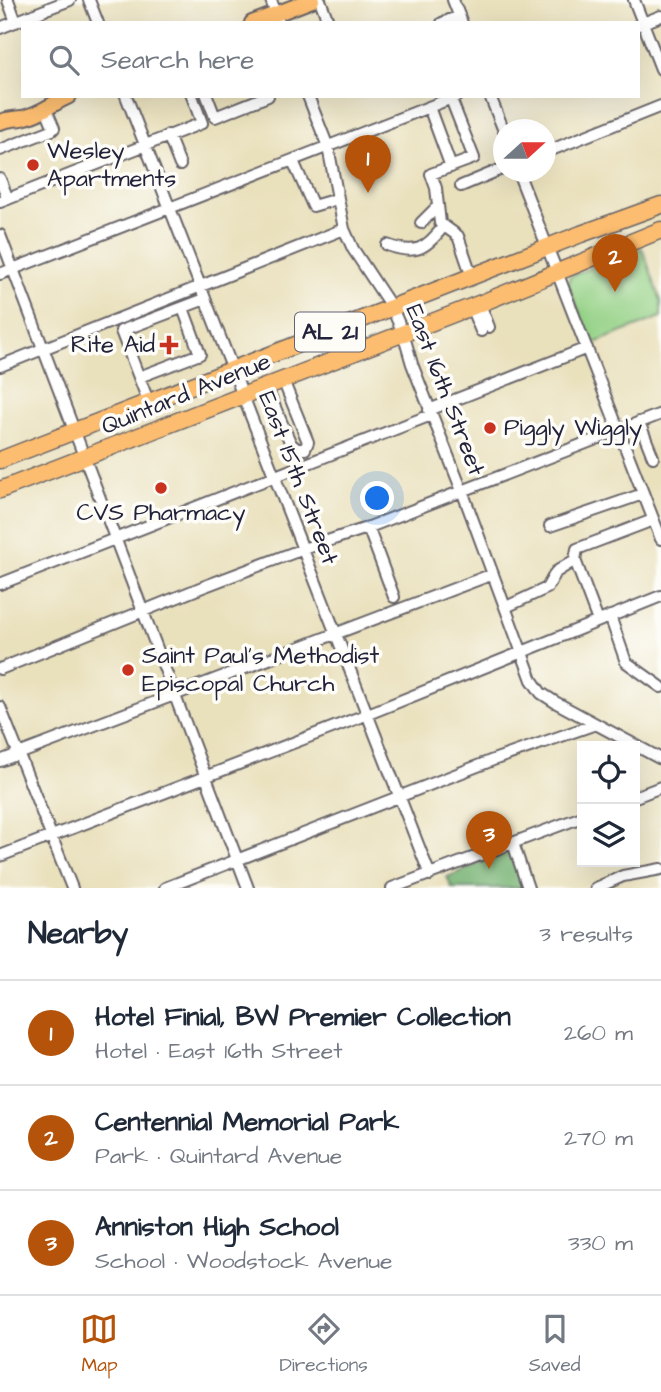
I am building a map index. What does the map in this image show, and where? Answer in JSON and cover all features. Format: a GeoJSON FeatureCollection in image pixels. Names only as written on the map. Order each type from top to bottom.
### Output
{"type":"FeatureCollection","features":[{"type":"Feature","properties":{"kind":"highway","name":"Quintard Avenue"},"geometry":{"type":"LineString","coordinates":[[0,460],[661,205]]}},
{"type":"Feature","properties":{"kind":"highway","name":"Quintard Avenue"},"geometry":{"type":"LineString","coordinates":[[0,490],[661,230]]}},
{"type":"Feature","properties":{"kind":"main road"},"geometry":{"type":"LineString","coordinates":[[257,21],[312,0]]}},
{"type":"Feature","properties":{"kind":"main road"},"geometry":{"type":"LineString","coordinates":[[7,120],[21,111],[43,103],[49,106],[65,98]]}},
{"type":"Feature","properties":{"kind":"street"},"geometry":{"type":"LineString","coordinates":[[8,0],[16,22]]}},
{"type":"Feature","properties":{"kind":"street"},"geometry":{"type":"LineString","coordinates":[[0,28],[70,0]]}},
{"type":"Feature","properties":{"kind":"street"},"geometry":{"type":"LineString","coordinates":[[89,0],[97,21]]}},
{"type":"Feature","properties":{"kind":"street"},"geometry":{"type":"LineString","coordinates":[[320,0],[328,21]]}},
{"type":"Feature","properties":{"kind":"street"},"geometry":{"type":"LineString","coordinates":[[453,0],[460,19]]}},
{"type":"Feature","properties":{"kind":"street"},"geometry":{"type":"LineString","coordinates":[[635,0],[639,21]]}},
{"type":"Feature","properties":{"kind":"street"},"geometry":{"type":"LineString","coordinates":[[661,16],[640,24],[661,69]]}},
{"type":"Feature","properties":{"kind":"street","name":"East 15th Street"},"geometry":{"type":"LineString","coordinates":[[127,98],[430,875]]}},
{"type":"Feature","properties":{"kind":"street"},"geometry":{"type":"LineString","coordinates":[[0,179],[4,200],[202,122],[193,98]]}},
{"type":"Feature","properties":{"kind":"street"},"geometry":{"type":"LineString","coordinates":[[208,98],[215,117],[263,98]]}},
{"type":"Feature","properties":{"kind":"street","name":"East 16th Street"},"geometry":{"type":"LineString","coordinates":[[309,98],[328,147],[344,229],[353,249],[392,308],[403,333],[430,412],[532,680],[541,693],[596,724]]}},
{"type":"Feature","properties":{"kind":"street"},"geometry":{"type":"LineString","coordinates":[[0,274],[454,98],[474,158],[431,174],[436,188],[438,216],[443,227],[458,236],[472,277]]}},
{"type":"Feature","properties":{"kind":"street"},"geometry":{"type":"LineString","coordinates":[[492,98],[499,119]]}},
{"type":"Feature","properties":{"kind":"street"},"geometry":{"type":"LineString","coordinates":[[0,150],[52,130],[54,128],[49,106]]}},
{"type":"Feature","properties":{"kind":"street"},"geometry":{"type":"LineString","coordinates":[[556,148],[661,106]]}},
{"type":"Feature","properties":{"kind":"street"},"geometry":{"type":"LineString","coordinates":[[429,107],[451,167]]}},
{"type":"Feature","properties":{"kind":"street"},"geometry":{"type":"LineString","coordinates":[[168,135],[180,165]]}},
{"type":"Feature","properties":{"kind":"street"},"geometry":{"type":"LineString","coordinates":[[293,160],[313,206],[337,199]]}},
{"type":"Feature","properties":{"kind":"street"},"geometry":{"type":"LineString","coordinates":[[461,186],[493,172]]}},
{"type":"Feature","properties":{"kind":"street"},"geometry":{"type":"LineString","coordinates":[[522,182],[661,539]]}},
{"type":"Feature","properties":{"kind":"street"},"geometry":{"type":"LineString","coordinates":[[421,223],[438,205]]}},
{"type":"Feature","properties":{"kind":"street"},"geometry":{"type":"LineString","coordinates":[[387,245],[403,251],[417,250],[432,240],[443,227]]}},
{"type":"Feature","properties":{"kind":"street"},"geometry":{"type":"LineString","coordinates":[[0,366],[344,229]]}},
{"type":"Feature","properties":{"kind":"street"},"geometry":{"type":"LineString","coordinates":[[0,235],[248,888]]}},
{"type":"Feature","properties":{"kind":"street"},"geometry":{"type":"LineString","coordinates":[[149,403],[121,331],[205,299]]}},
{"type":"Feature","properties":{"kind":"street"},"geometry":{"type":"LineString","coordinates":[[476,305],[485,329]]}},
{"type":"Feature","properties":{"kind":"street"},"geometry":{"type":"LineString","coordinates":[[139,377],[200,354],[183,308]]}},
{"type":"Feature","properties":{"kind":"street"},"geometry":{"type":"LineString","coordinates":[[0,584],[587,348]]}},
{"type":"Feature","properties":{"kind":"street"},"geometry":{"type":"LineString","coordinates":[[266,387],[291,444],[296,449],[305,449],[307,442],[283,380]]}},
{"type":"Feature","properties":{"kind":"street"},"geometry":{"type":"LineString","coordinates":[[0,669],[303,549],[368,527],[639,422],[660,417]]}},
{"type":"Feature","properties":{"kind":"street"},"geometry":{"type":"LineString","coordinates":[[639,422],[653,457]]}},
{"type":"Feature","properties":{"kind":"street"},"geometry":{"type":"LineString","coordinates":[[550,526],[643,494]]}},
{"type":"Feature","properties":{"kind":"street"},"geometry":{"type":"LineString","coordinates":[[648,507],[661,502]]}},
{"type":"Feature","properties":{"kind":"street"},"geometry":{"type":"LineString","coordinates":[[598,621],[575,560],[577,549],[653,520]]}},
{"type":"Feature","properties":{"kind":"street"},"geometry":{"type":"LineString","coordinates":[[368,527],[394,597]]}},
{"type":"Feature","properties":{"kind":"street"},"geometry":{"type":"LineString","coordinates":[[506,607],[547,588],[556,572],[575,560]]}},
{"type":"Feature","properties":{"kind":"street"},"geometry":{"type":"LineString","coordinates":[[0,761],[493,574]]}},
{"type":"Feature","properties":{"kind":"street"},"geometry":{"type":"LineString","coordinates":[[0,856],[368,715],[661,596]]}},
{"type":"Feature","properties":{"kind":"street"},"geometry":{"type":"LineString","coordinates":[[610,615],[626,662],[661,687]]}},
{"type":"Feature","properties":{"kind":"street"},"geometry":{"type":"LineString","coordinates":[[0,707],[72,888]]}},
{"type":"Feature","properties":{"kind":"street"},"geometry":{"type":"LineString","coordinates":[[166,888],[493,760],[596,724],[661,760]]}},
{"type":"Feature","properties":{"kind":"street"},"geometry":{"type":"LineString","coordinates":[[640,795],[661,787]]}},
{"type":"Feature","properties":{"kind":"street"},"geometry":{"type":"LineString","coordinates":[[392,888],[577,819]]}},
{"type":"Feature","properties":{"kind":"street"},"geometry":{"type":"LineString","coordinates":[[513,843],[528,888]]}},
{"type":"Feature","properties":{"kind":"street"},"geometry":{"type":"LineString","coordinates":[[596,888],[623,876],[661,869]]}},
{"type":"Feature","properties":{"kind":"green space"},"geometry":{"type":"Polygon","coordinates":[[[642,248],[661,301],[661,317],[592,344],[568,284],[570,276],[642,248]]]}},
{"type":"Feature","properties":{"kind":"green space"},"geometry":{"type":"Polygon","coordinates":[[[509,851],[524,888],[452,888],[447,877],[509,851]]]}},
{"type":"Feature","properties":{"kind":"place","name":"Wesley Apartments"},"geometry":{"type":"Point","coordinates":[33,165]}},
{"type":"Feature","properties":{"kind":"place","name":"Hotel Finial, BW Premier Collection"},"geometry":{"type":"Point","coordinates":[368,193]}},
{"type":"Feature","properties":{"kind":"place","name":"Centennial Memorial Park"},"geometry":{"type":"Point","coordinates":[615,292]}},
{"type":"Feature","properties":{"kind":"place","name":"Rite Aid"},"geometry":{"type":"Point","coordinates":[169,345]}},
{"type":"Feature","properties":{"kind":"place","name":"Piggly Wiggly"},"geometry":{"type":"Point","coordinates":[490,428]}},
{"type":"Feature","properties":{"kind":"place","name":"CVS Pharmacy"},"geometry":{"type":"Point","coordinates":[161,488]}},
{"type":"Feature","properties":{"kind":"place","name":"Saint Paul's Methodist Episcopal Church"},"geometry":{"type":"Point","coordinates":[128,670]}},
{"type":"Feature","properties":{"kind":"place","name":"Anniston High School"},"geometry":{"type":"Point","coordinates":[489,869]}}]}
